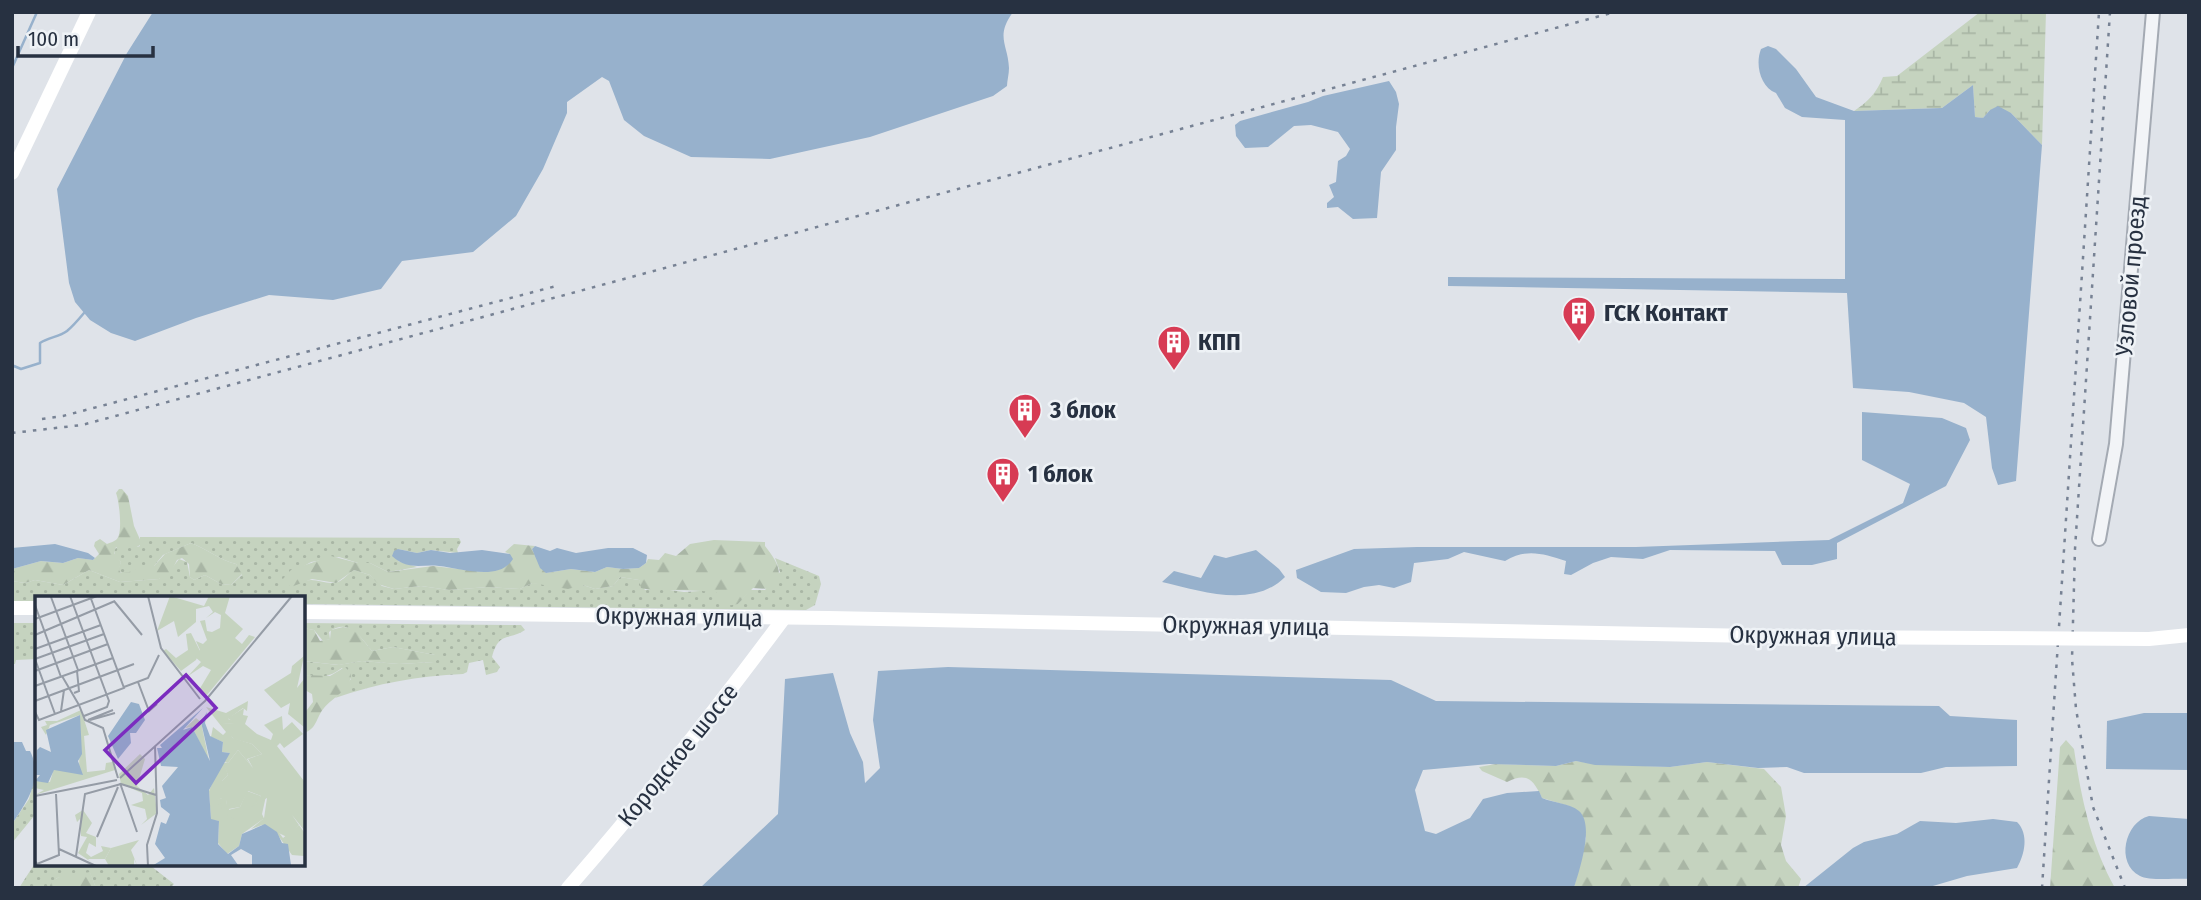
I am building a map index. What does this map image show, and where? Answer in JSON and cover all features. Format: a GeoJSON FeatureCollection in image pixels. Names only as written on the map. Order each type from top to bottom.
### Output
{"type":"FeatureCollection","features":[{"type":"Feature","properties":{"kind":"main road"},"geometry":{"type":"LineString","coordinates":[[12,173],[89,12]]}},
{"type":"Feature","properties":{"kind":"main road"},"geometry":{"type":"LineString","coordinates":[[12,608],[35,608]]}},
{"type":"Feature","properties":{"kind":"main road","name":"Окружная улица"},"geometry":{"type":"LineString","coordinates":[[304,612],[1804,636],[2149,639],[2189,635]]}},
{"type":"Feature","properties":{"kind":"main road","name":"Кородское шоссе"},"geometry":{"type":"LineString","coordinates":[[568,888],[713,714],[784,618]]}},
{"type":"Feature","properties":{"kind":"street","name":"Узловой проезд"},"geometry":{"type":"LineString","coordinates":[[2099,539],[2116,444],[2153,12]]}},
{"type":"Feature","properties":{"kind":"green space"},"geometry":{"type":"Polygon","coordinates":[[[1980,12],[2046,12],[2042,145],[2011,113],[1990,110],[1983,118],[1975,117],[1973,85],[1942,108],[1854,111],[1872,96],[1883,77],[1897,76],[1980,12]]]}},
{"type":"Feature","properties":{"kind":"green space"},"geometry":{"type":"Polygon","coordinates":[[[119,489],[128,496],[134,526],[142,544],[135,548],[116,547],[114,553],[121,562],[121,573],[144,565],[154,566],[165,554],[191,543],[236,564],[242,574],[231,585],[221,584],[205,575],[194,580],[190,577],[189,564],[182,558],[177,560],[170,574],[159,579],[120,582],[89,570],[63,585],[35,580],[25,583],[12,581],[12,569],[41,561],[63,563],[78,558],[93,560],[99,554],[94,546],[95,542],[100,539],[107,544],[116,540],[119,535],[120,516],[116,493],[119,489]]]}},
{"type":"Feature","properties":{"kind":"green space"},"geometry":{"type":"Polygon","coordinates":[[[140,537],[459,538],[461,542],[458,553],[431,550],[417,553],[398,549],[398,561],[417,567],[388,572],[370,563],[358,563],[339,557],[311,562],[299,569],[305,581],[336,583],[354,570],[370,575],[382,586],[394,589],[421,586],[449,590],[488,587],[520,589],[532,583],[583,585],[595,589],[613,586],[620,577],[639,580],[645,590],[715,590],[738,604],[750,590],[765,590],[780,572],[775,558],[819,576],[821,584],[815,605],[806,610],[304,604],[304,596],[35,596],[35,601],[12,601],[12,581],[25,583],[35,580],[63,585],[89,570],[120,582],[159,579],[179,559],[187,562],[190,577],[194,580],[205,575],[221,584],[231,585],[242,575],[236,564],[191,543],[163,555],[154,566],[123,574],[118,570],[121,562],[115,556],[114,550],[118,546],[140,546],[140,537]]]}},
{"type":"Feature","properties":{"kind":"green space"},"geometry":{"type":"Polygon","coordinates":[[[714,540],[765,542],[778,567],[778,583],[769,589],[753,588],[738,604],[726,606],[723,604],[722,595],[717,593],[641,588],[639,580],[620,577],[613,586],[595,589],[583,585],[568,589],[532,583],[520,589],[488,587],[449,590],[421,586],[394,589],[378,584],[370,575],[354,570],[336,583],[312,579],[291,587],[282,580],[291,570],[331,556],[358,563],[370,563],[388,572],[433,566],[485,572],[502,568],[510,554],[505,552],[514,544],[535,546],[532,549],[546,573],[571,569],[595,572],[607,567],[639,568],[648,559],[659,560],[665,553],[676,556],[690,544],[714,540]]]}},
{"type":"Feature","properties":{"kind":"green space"},"geometry":{"type":"Polygon","coordinates":[[[12,623],[35,623],[35,659],[16,660],[15,664],[12,664],[12,623]]]}},
{"type":"Feature","properties":{"kind":"green space"},"geometry":{"type":"Polygon","coordinates":[[[304,623],[521,625],[525,630],[498,643],[492,657],[500,667],[497,672],[486,675],[483,660],[469,663],[467,672],[463,674],[398,681],[335,698],[351,679],[342,668],[324,676],[304,675],[304,661],[338,665],[362,661],[399,664],[434,662],[435,655],[393,647],[372,651],[359,635],[343,627],[329,632],[330,639],[323,641],[314,630],[304,628],[304,623]]]}},
{"type":"Feature","properties":{"kind":"green space"},"geometry":{"type":"Polygon","coordinates":[[[343,627],[354,629],[372,651],[393,647],[435,655],[439,659],[434,662],[399,664],[362,661],[339,665],[304,661],[304,628],[314,630],[320,641],[330,639],[331,630],[343,627]]]}},
{"type":"Feature","properties":{"kind":"green space"},"geometry":{"type":"Polygon","coordinates":[[[345,667],[351,673],[348,684],[324,708],[314,726],[304,733],[304,714],[313,702],[312,694],[304,690],[304,675],[330,676],[345,667]]]}},
{"type":"Feature","properties":{"kind":"green space"},"geometry":{"type":"Polygon","coordinates":[[[2066,740],[2074,749],[2093,838],[2115,888],[2050,888],[2060,747],[2066,740]]]}},
{"type":"Feature","properties":{"kind":"green space"},"geometry":{"type":"Polygon","coordinates":[[[1576,761],[1670,767],[1707,762],[1764,769],[1781,787],[1786,816],[1781,845],[1786,861],[1801,879],[1798,888],[1574,888],[1586,838],[1572,807],[1542,798],[1529,779],[1520,778],[1507,782],[1482,771],[1479,767],[1496,764],[1556,766],[1576,761]]]}},
{"type":"Feature","properties":{"kind":"green space"},"geometry":{"type":"Polygon","coordinates":[[[35,777],[35,816],[12,843],[12,824],[29,799],[35,777]]]}},
{"type":"Feature","properties":{"kind":"green space"},"geometry":{"type":"Polygon","coordinates":[[[35,863],[150,865],[174,884],[170,888],[96,888],[90,873],[57,878],[49,888],[19,888],[35,863]]]}},
{"type":"Feature","properties":{"kind":"green space"},"geometry":{"type":"Polygon","coordinates":[[[90,872],[96,888],[49,888],[60,877],[90,872]]]}},
{"type":"Feature","properties":{"kind":"water"},"geometry":{"type":"Polygon","coordinates":[[[153,12],[1013,12],[1004,34],[1009,68],[1007,86],[993,96],[870,137],[770,159],[691,157],[644,136],[624,120],[609,81],[602,77],[567,102],[567,113],[543,169],[516,216],[473,252],[402,261],[381,289],[333,300],[269,295],[135,341],[111,333],[90,320],[75,302],[69,283],[57,189],[127,53],[153,12]]]}},
{"type":"Feature","properties":{"kind":"water"},"geometry":{"type":"Polygon","coordinates":[[[1768,46],[1776,49],[1796,69],[1816,97],[1854,111],[1942,108],[1973,85],[1975,117],[1983,118],[1998,106],[2011,113],[2042,145],[2016,481],[1998,485],[1992,468],[1986,417],[1964,403],[1909,392],[1853,388],[1847,293],[1448,286],[1448,277],[1845,279],[1845,120],[1802,117],[1785,108],[1776,93],[1766,86],[1760,74],[1759,55],[1761,49],[1768,46]]]}},
{"type":"Feature","properties":{"kind":"water"},"geometry":{"type":"Polygon","coordinates":[[[1389,81],[1399,104],[1396,150],[1381,172],[1377,218],[1353,219],[1338,207],[1327,208],[1327,203],[1334,197],[1329,185],[1336,182],[1338,161],[1346,156],[1350,149],[1338,132],[1311,125],[1294,126],[1268,147],[1245,148],[1236,136],[1235,125],[1240,121],[1323,96],[1389,81]]]}},
{"type":"Feature","properties":{"kind":"water"},"geometry":{"type":"Polygon","coordinates":[[[1862,412],[1942,418],[1966,428],[1970,440],[1946,486],[1837,543],[1837,559],[1812,565],[1782,565],[1775,551],[1670,550],[1643,559],[1611,557],[1571,575],[1564,574],[1566,561],[1542,554],[1528,553],[1505,561],[1464,552],[1448,559],[1414,563],[1411,582],[1394,588],[1379,585],[1346,593],[1321,592],[1297,578],[1296,570],[1354,549],[1636,547],[1829,540],[1903,503],[1910,484],[1862,460],[1862,412]]]}},
{"type":"Feature","properties":{"kind":"water"},"geometry":{"type":"Polygon","coordinates":[[[55,544],[88,553],[95,558],[78,558],[63,563],[41,561],[12,569],[12,548],[55,544]]]}},
{"type":"Feature","properties":{"kind":"water"},"geometry":{"type":"Polygon","coordinates":[[[535,546],[550,551],[557,548],[576,553],[608,548],[633,548],[647,555],[646,563],[639,568],[607,567],[595,572],[571,569],[546,573],[540,568],[532,549],[535,546]]]}},
{"type":"Feature","properties":{"kind":"water"},"geometry":{"type":"Polygon","coordinates":[[[398,549],[417,553],[431,550],[450,553],[482,550],[510,554],[513,559],[499,570],[479,572],[404,564],[392,556],[398,549]]]}},
{"type":"Feature","properties":{"kind":"water"},"geometry":{"type":"Polygon","coordinates":[[[1256,550],[1285,577],[1258,593],[1226,595],[1162,582],[1174,571],[1201,578],[1214,555],[1226,558],[1256,550]]]}},
{"type":"Feature","properties":{"kind":"water"},"geometry":{"type":"Polygon","coordinates":[[[948,667],[1391,680],[1436,701],[1939,706],[1950,716],[2017,720],[2017,766],[1946,767],[1921,773],[1804,773],[1787,767],[1758,768],[1707,762],[1670,767],[1595,765],[1576,761],[1556,766],[1489,764],[1423,770],[1415,790],[1425,831],[1436,834],[1470,818],[1483,799],[1507,793],[1539,791],[1542,798],[1579,811],[1584,818],[1586,837],[1574,888],[700,888],[778,814],[785,679],[833,673],[850,733],[863,762],[865,783],[880,768],[873,720],[878,671],[948,667]]]}},
{"type":"Feature","properties":{"kind":"water"},"geometry":{"type":"Polygon","coordinates":[[[2144,713],[2189,713],[2189,770],[2106,769],[2107,721],[2144,713]]]}},
{"type":"Feature","properties":{"kind":"water"},"geometry":{"type":"Polygon","coordinates":[[[12,742],[22,742],[26,751],[30,751],[35,771],[32,789],[12,824],[12,742]]]}},
{"type":"Feature","properties":{"kind":"water"},"geometry":{"type":"Polygon","coordinates":[[[2149,816],[2189,819],[2189,879],[2149,878],[2132,870],[2127,862],[2126,843],[2134,826],[2149,816]]]}},
{"type":"Feature","properties":{"kind":"water"},"geometry":{"type":"Polygon","coordinates":[[[1993,819],[2017,822],[2021,827],[2024,844],[2017,868],[1967,876],[1926,888],[1803,888],[1853,848],[1864,842],[1897,834],[1920,821],[1956,823],[1993,819]]]}},
{"type":"Feature","properties":{"kind":"waterway"},"geometry":{"type":"LineString","coordinates":[[12,68],[37,12]]}},
{"type":"Feature","properties":{"kind":"waterway"},"geometry":{"type":"LineString","coordinates":[[12,368],[14,366],[21,369],[40,363],[40,343],[67,331],[84,313]]}},
{"type":"Feature","properties":{"kind":"railway"},"geometry":{"type":"LineString","coordinates":[[12,433],[82,425],[1615,12]]}},
{"type":"Feature","properties":{"kind":"railway"},"geometry":{"type":"LineString","coordinates":[[2042,888],[2099,12]]}},
{"type":"Feature","properties":{"kind":"railway"},"geometry":{"type":"LineString","coordinates":[[2110,12],[2075,549],[2072,659],[2076,709],[2093,807],[2125,888]]}},
{"type":"Feature","properties":{"kind":"railway"},"geometry":{"type":"LineString","coordinates":[[42,419],[63,416],[560,285]]}},
{"type":"Feature","properties":{"kind":"place","name":"ГСК Контакт"},"geometry":{"type":"Point","coordinates":[1579,343]}},
{"type":"Feature","properties":{"kind":"place","name":"КПП"},"geometry":{"type":"Point","coordinates":[1174,372]}},
{"type":"Feature","properties":{"kind":"place","name":"3 блок"},"geometry":{"type":"Point","coordinates":[1025,440]}},
{"type":"Feature","properties":{"kind":"place","name":"1 блок"},"geometry":{"type":"Point","coordinates":[1003,504]}}]}
